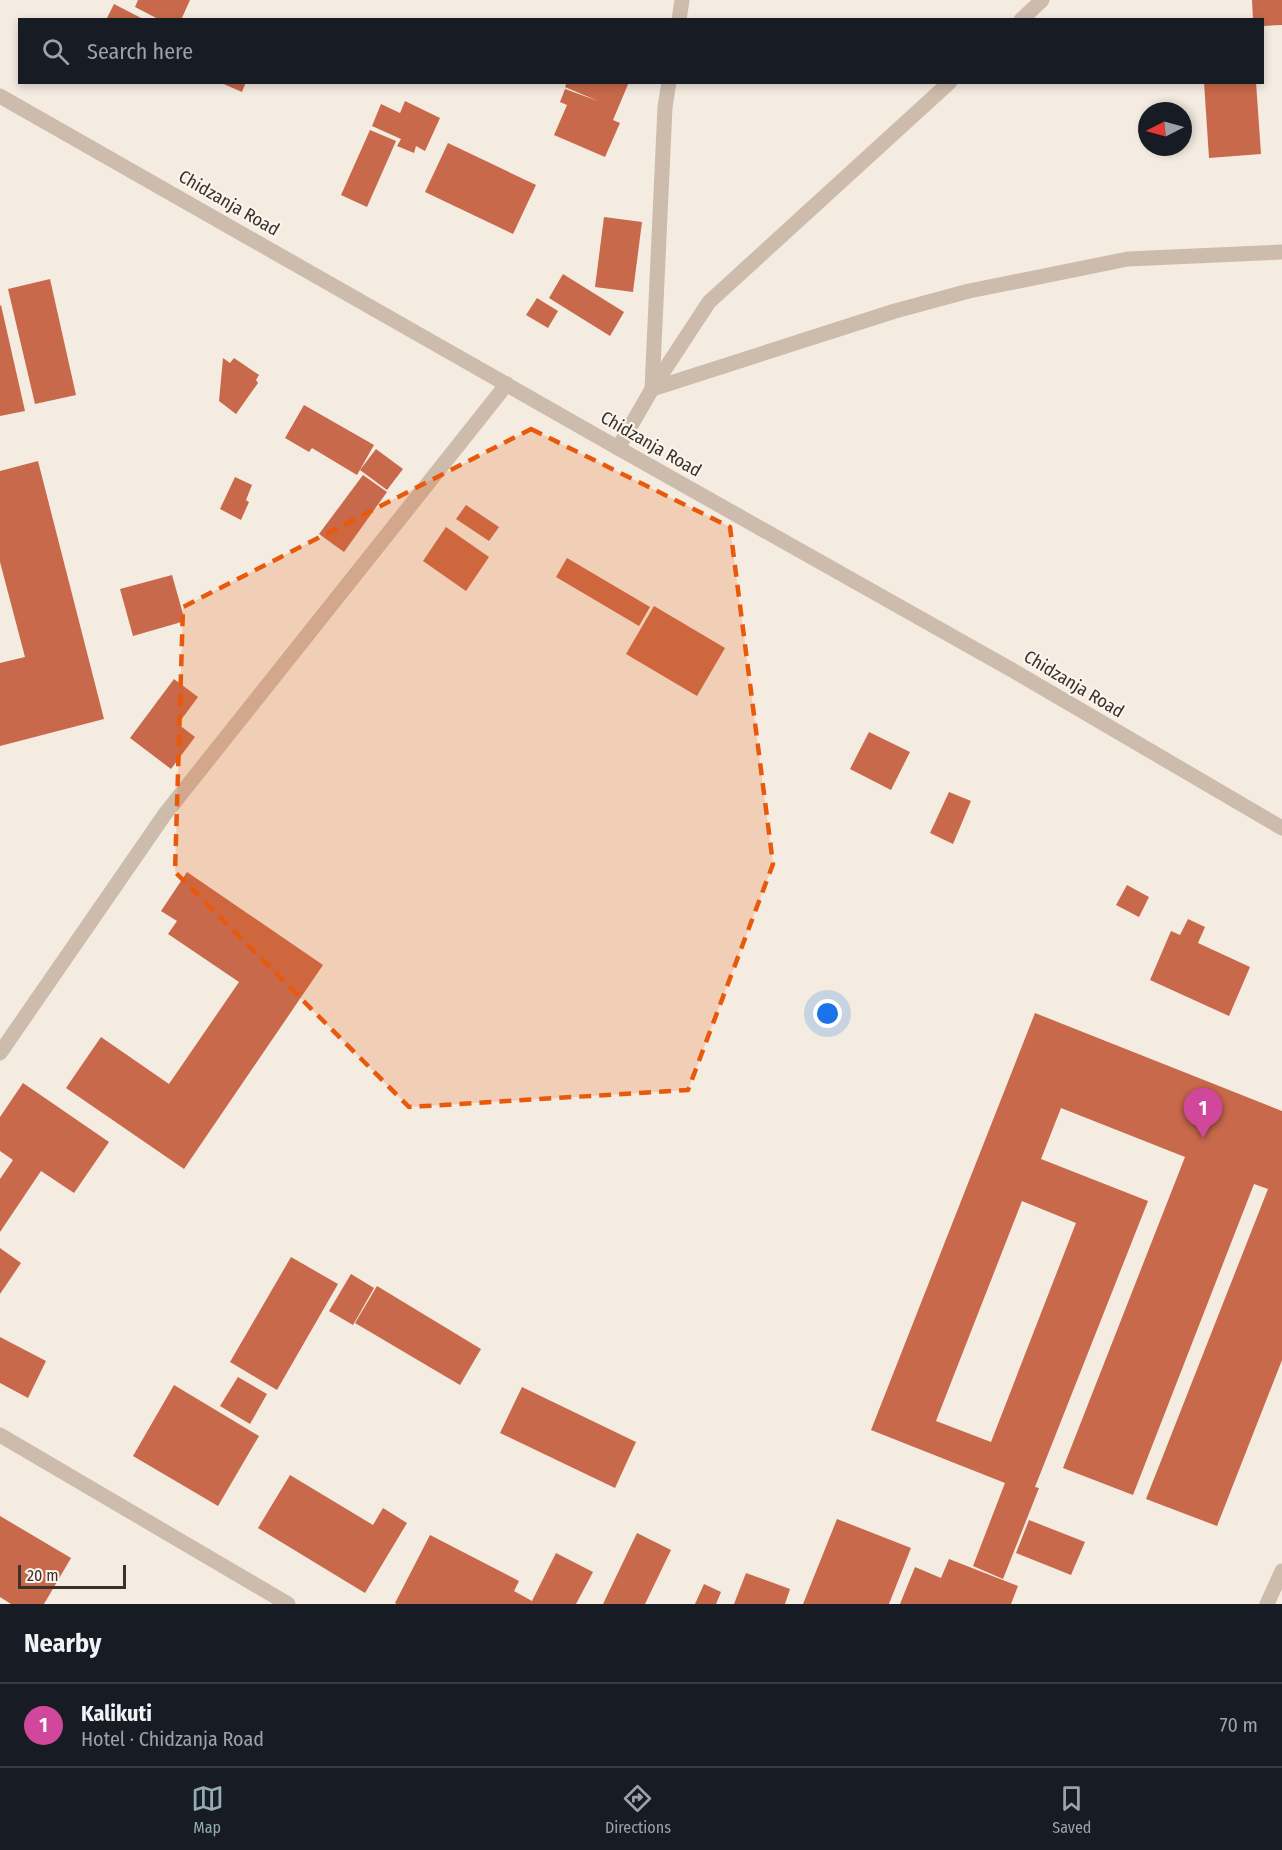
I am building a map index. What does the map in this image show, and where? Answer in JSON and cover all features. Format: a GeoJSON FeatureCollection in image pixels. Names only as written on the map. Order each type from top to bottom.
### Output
{"type":"FeatureCollection","features":[{"type":"Feature","properties":{"kind":"street"},"geometry":{"type":"LineString","coordinates":[[679,18],[682,0]]}},
{"type":"Feature","properties":{"kind":"street"},"geometry":{"type":"LineString","coordinates":[[1022,18],[1042,0]]}},
{"type":"Feature","properties":{"kind":"street"},"geometry":{"type":"LineString","coordinates":[[652,389],[665,107],[669,84]]}},
{"type":"Feature","properties":{"kind":"street"},"geometry":{"type":"LineString","coordinates":[[618,448],[652,389],[708,302],[949,84]]}},
{"type":"Feature","properties":{"kind":"street","name":"Chidzanja Road"},"geometry":{"type":"LineString","coordinates":[[0,96],[1019,674],[1282,828]]}},
{"type":"Feature","properties":{"kind":"street"},"geometry":{"type":"LineString","coordinates":[[652,389],[895,311],[969,291],[1128,259],[1282,252]]}},
{"type":"Feature","properties":{"kind":"street"},"geometry":{"type":"LineString","coordinates":[[0,1053],[165,814],[507,384]]}},
{"type":"Feature","properties":{"kind":"street"},"geometry":{"type":"LineString","coordinates":[[0,1435],[288,1604]]}},
{"type":"Feature","properties":{"kind":"street"},"geometry":{"type":"LineString","coordinates":[[1267,1604],[1282,1571]]}},
{"type":"Feature","properties":{"kind":"highlighted area"},"geometry":{"type":"Polygon","coordinates":[[[531,429],[730,527],[773,864],[688,1090],[409,1107],[175,872],[183,607],[531,429]]]}},
{"type":"Feature","properties":{"kind":"building"},"geometry":{"type":"Polygon","coordinates":[[[138,0],[190,0],[182,18],[156,18],[135,7],[138,0]]]}},
{"type":"Feature","properties":{"kind":"building"},"geometry":{"type":"Polygon","coordinates":[[[1252,0],[1282,0],[1282,25],[1264,26],[1264,18],[1253,18],[1252,0]]]}},
{"type":"Feature","properties":{"kind":"building"},"geometry":{"type":"Polygon","coordinates":[[[114,4],[141,18],[107,18],[114,4]]]}},
{"type":"Feature","properties":{"kind":"building"},"geometry":{"type":"Polygon","coordinates":[[[224,84],[245,84],[242,92],[224,84]]]}},
{"type":"Feature","properties":{"kind":"building"},"geometry":{"type":"Polygon","coordinates":[[[566,84],[628,84],[613,120],[620,123],[605,157],[554,135],[567,105],[560,102],[565,89],[598,101],[565,87],[566,84]]]}},
{"type":"Feature","properties":{"kind":"building"},"geometry":{"type":"Polygon","coordinates":[[[1204,84],[1256,84],[1261,154],[1209,158],[1204,84]]]}},
{"type":"Feature","properties":{"kind":"building"},"geometry":{"type":"Polygon","coordinates":[[[405,101],[440,118],[425,151],[416,146],[414,153],[397,146],[401,139],[372,126],[381,104],[400,113],[405,101]]]}},
{"type":"Feature","properties":{"kind":"building"},"geometry":{"type":"Polygon","coordinates":[[[370,130],[396,141],[367,207],[341,195],[370,130]]]}},
{"type":"Feature","properties":{"kind":"building"},"geometry":{"type":"Polygon","coordinates":[[[448,143],[536,185],[513,234],[425,192],[448,143]]]}},
{"type":"Feature","properties":{"kind":"building"},"geometry":{"type":"Polygon","coordinates":[[[604,217],[642,222],[633,292],[595,287],[604,217]]]}},
{"type":"Feature","properties":{"kind":"building"},"geometry":{"type":"Polygon","coordinates":[[[563,274],[624,312],[610,336],[549,298],[563,274]]]}},
{"type":"Feature","properties":{"kind":"building"},"geometry":{"type":"Polygon","coordinates":[[[50,279],[76,395],[35,404],[8,289],[50,279]]]}},
{"type":"Feature","properties":{"kind":"building"},"geometry":{"type":"Polygon","coordinates":[[[537,298],[558,311],[548,328],[526,315],[537,298]]]}},
{"type":"Feature","properties":{"kind":"building"},"geometry":{"type":"Polygon","coordinates":[[[0,306],[25,411],[0,416],[0,306]]]}},
{"type":"Feature","properties":{"kind":"building"},"geometry":{"type":"Polygon","coordinates":[[[223,358],[230,363],[234,358],[259,375],[256,380],[258,383],[236,414],[219,401],[223,358]]]}},
{"type":"Feature","properties":{"kind":"building"},"geometry":{"type":"Polygon","coordinates":[[[304,405],[374,445],[357,475],[312,448],[309,452],[285,438],[304,405]]]}},
{"type":"Feature","properties":{"kind":"building"},"geometry":{"type":"Polygon","coordinates":[[[376,449],[403,469],[387,490],[360,470],[376,449]]]}},
{"type":"Feature","properties":{"kind":"building"},"geometry":{"type":"Polygon","coordinates":[[[38,461],[104,719],[0,746],[0,663],[25,657],[0,562],[0,471],[38,461]]]}},
{"type":"Feature","properties":{"kind":"building"},"geometry":{"type":"Polygon","coordinates":[[[363,475],[387,492],[344,552],[319,534],[363,475]]]}},
{"type":"Feature","properties":{"kind":"building"},"geometry":{"type":"Polygon","coordinates":[[[235,477],[252,485],[246,500],[249,502],[241,520],[220,509],[235,477]]]}},
{"type":"Feature","properties":{"kind":"building"},"geometry":{"type":"Polygon","coordinates":[[[466,505],[499,527],[489,541],[456,519],[466,505]]]}},
{"type":"Feature","properties":{"kind":"building"},"geometry":{"type":"Polygon","coordinates":[[[446,527],[489,557],[466,591],[423,561],[446,527]]]}},
{"type":"Feature","properties":{"kind":"building"},"geometry":{"type":"Polygon","coordinates":[[[567,558],[650,607],[639,626],[556,577],[567,558]]]}},
{"type":"Feature","properties":{"kind":"building"},"geometry":{"type":"Polygon","coordinates":[[[172,575],[185,621],[133,636],[120,589],[172,575]]]}},
{"type":"Feature","properties":{"kind":"building"},"geometry":{"type":"Polygon","coordinates":[[[654,606],[725,648],[697,696],[626,654],[654,606]]]}},
{"type":"Feature","properties":{"kind":"building"},"geometry":{"type":"Polygon","coordinates":[[[174,679],[198,697],[178,724],[195,737],[171,769],[130,738],[174,679]]]}},
{"type":"Feature","properties":{"kind":"building"},"geometry":{"type":"Polygon","coordinates":[[[869,732],[910,752],[891,790],[850,769],[869,732]]]}},
{"type":"Feature","properties":{"kind":"building"},"geometry":{"type":"Polygon","coordinates":[[[949,792],[971,801],[953,844],[930,833],[949,792]]]}},
{"type":"Feature","properties":{"kind":"building"},"geometry":{"type":"Polygon","coordinates":[[[187,872],[323,965],[184,1169],[66,1088],[101,1037],[169,1084],[239,982],[168,934],[177,921],[161,911],[187,872]]]}},
{"type":"Feature","properties":{"kind":"building"},"geometry":{"type":"Polygon","coordinates":[[[1127,885],[1149,897],[1139,917],[1116,905],[1127,885]]]}},
{"type":"Feature","properties":{"kind":"building"},"geometry":{"type":"Polygon","coordinates":[[[1188,919],[1205,927],[1198,943],[1250,967],[1229,1016],[1150,980],[1171,931],[1180,935],[1188,919]]]}},
{"type":"Feature","properties":{"kind":"building"},"geometry":{"type":"Polygon","coordinates":[[[1035,1013],[1282,1111],[1282,1360],[1217,1526],[1146,1499],[1268,1189],[1254,1184],[1133,1495],[1063,1468],[1185,1157],[1061,1108],[1041,1159],[1148,1201],[1035,1487],[1039,1488],[1003,1579],[973,1566],[1005,1483],[871,1430],[1035,1013]],[[1022,1201],[936,1421],[991,1442],[1076,1223],[1022,1201]]]}},
{"type":"Feature","properties":{"kind":"building"},"geometry":{"type":"Polygon","coordinates":[[[23,1083],[109,1142],[74,1193],[41,1171],[0,1232],[0,1179],[13,1160],[0,1151],[0,1117],[23,1083]]]}},
{"type":"Feature","properties":{"kind":"building"},"geometry":{"type":"Polygon","coordinates":[[[0,1248],[21,1263],[0,1294],[0,1248]]]}},
{"type":"Feature","properties":{"kind":"building"},"geometry":{"type":"Polygon","coordinates":[[[291,1257],[338,1284],[277,1390],[230,1362],[291,1257]]]}},
{"type":"Feature","properties":{"kind":"building"},"geometry":{"type":"Polygon","coordinates":[[[351,1274],[374,1288],[353,1325],[329,1311],[351,1274]]]}},
{"type":"Feature","properties":{"kind":"building"},"geometry":{"type":"Polygon","coordinates":[[[377,1286],[481,1349],[460,1385],[355,1323],[377,1286]]]}},
{"type":"Feature","properties":{"kind":"building"},"geometry":{"type":"Polygon","coordinates":[[[0,1337],[46,1361],[28,1398],[0,1383],[0,1337]]]}},
{"type":"Feature","properties":{"kind":"building"},"geometry":{"type":"Polygon","coordinates":[[[238,1377],[267,1394],[250,1424],[220,1406],[238,1377]]]}},
{"type":"Feature","properties":{"kind":"building"},"geometry":{"type":"Polygon","coordinates":[[[174,1385],[259,1436],[218,1506],[133,1456],[174,1385]]]}},
{"type":"Feature","properties":{"kind":"building"},"geometry":{"type":"Polygon","coordinates":[[[522,1387],[636,1442],[615,1488],[500,1433],[522,1387]]]}},
{"type":"Feature","properties":{"kind":"building"},"geometry":{"type":"Polygon","coordinates":[[[290,1475],[373,1525],[383,1508],[407,1523],[365,1593],[258,1528],[290,1475]]]}},
{"type":"Feature","properties":{"kind":"building"},"geometry":{"type":"Polygon","coordinates":[[[0,1516],[71,1558],[44,1604],[11,1604],[0,1597],[0,1516]]]}},
{"type":"Feature","properties":{"kind":"building"},"geometry":{"type":"Polygon","coordinates":[[[837,1519],[911,1548],[889,1604],[803,1604],[837,1519]]]}},
{"type":"Feature","properties":{"kind":"building"},"geometry":{"type":"Polygon","coordinates":[[[1029,1520],[1085,1542],[1071,1575],[1016,1553],[1029,1520]]]}},
{"type":"Feature","properties":{"kind":"building"},"geometry":{"type":"Polygon","coordinates":[[[637,1533],[671,1550],[645,1604],[603,1604],[637,1533]]]}},
{"type":"Feature","properties":{"kind":"building"},"geometry":{"type":"Polygon","coordinates":[[[430,1535],[519,1581],[514,1591],[532,1601],[556,1553],[593,1572],[576,1604],[397,1604],[395,1603],[430,1535]]]}},
{"type":"Feature","properties":{"kind":"building"},"geometry":{"type":"Polygon","coordinates":[[[949,1559],[1018,1586],[1011,1604],[900,1604],[915,1567],[941,1578],[949,1559]]]}},
{"type":"Feature","properties":{"kind":"building"},"geometry":{"type":"Polygon","coordinates":[[[746,1573],[790,1589],[785,1604],[734,1604],[746,1573]]]}},
{"type":"Feature","properties":{"kind":"building"},"geometry":{"type":"Polygon","coordinates":[[[704,1584],[721,1592],[716,1604],[695,1604],[704,1584]]]}},
{"type":"Feature","properties":{"kind":"place","name":"Kalikuti"},"geometry":{"type":"Point","coordinates":[1203,1138]}}]}
